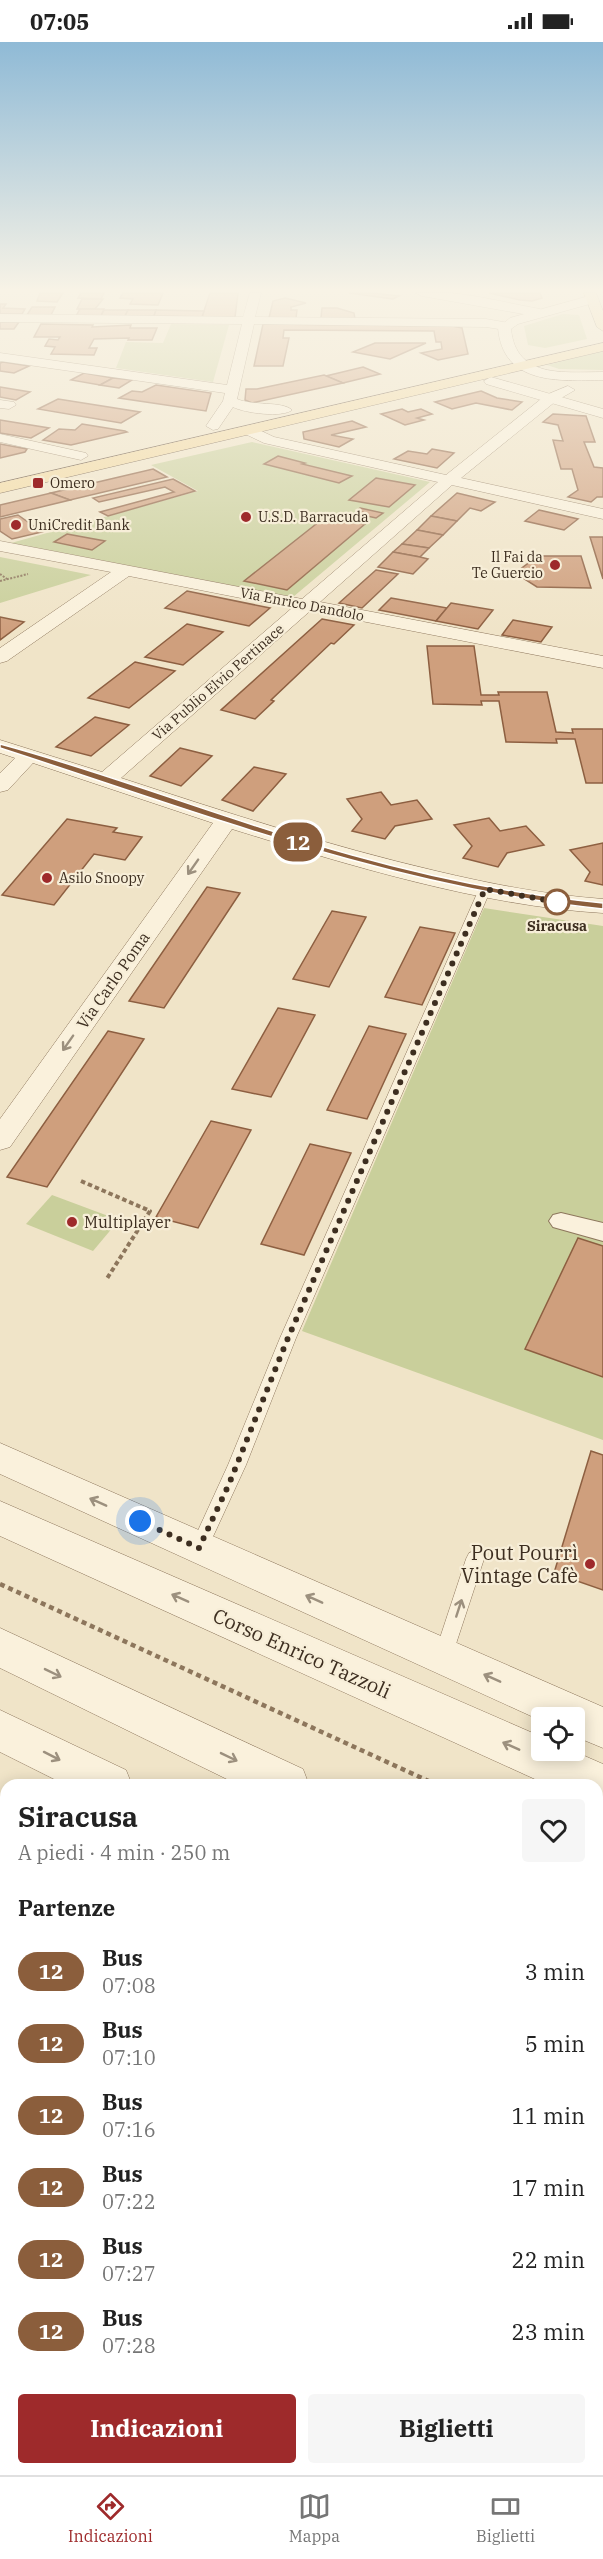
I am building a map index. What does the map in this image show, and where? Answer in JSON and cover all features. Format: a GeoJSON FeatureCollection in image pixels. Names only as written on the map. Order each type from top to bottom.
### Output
{"type":"FeatureCollection","features":[{"type":"Feature","properties":{"kind":"main road"},"geometry":{"type":"LineString","coordinates":[[0,475],[302,407]]}},
{"type":"Feature","properties":{"kind":"main road"},"geometry":{"type":"LineString","coordinates":[[0,488],[348,407]]}},
{"type":"Feature","properties":{"kind":"street"},"geometry":{"type":"LineString","coordinates":[[213,426],[224,407]]}},
{"type":"Feature","properties":{"kind":"street"},"geometry":{"type":"LineString","coordinates":[[243,407],[285,410]]}},
{"type":"Feature","properties":{"kind":"street","name":"Via Publio Elvio Pertinace"},"geometry":{"type":"LineString","coordinates":[[105,780],[449,480],[540,407]]}},
{"type":"Feature","properties":{"kind":"street"},"geometry":{"type":"LineString","coordinates":[[577,407],[600,414],[603,429]]}},
{"type":"Feature","properties":{"kind":"street"},"geometry":{"type":"LineString","coordinates":[[248,430],[269,440],[603,514]]}},
{"type":"Feature","properties":{"kind":"street"},"geometry":{"type":"LineString","coordinates":[[0,438],[81,456]]}},
{"type":"Feature","properties":{"kind":"street","name":"Via Enrico Dandolo"},"geometry":{"type":"LineString","coordinates":[[0,546],[603,662]]}},
{"type":"Feature","properties":{"kind":"street"},"geometry":{"type":"LineString","coordinates":[[0,657],[126,570]]}},
{"type":"Feature","properties":{"kind":"street"},"geometry":{"type":"LineString","coordinates":[[0,746],[350,857],[485,889],[552,901],[603,906]]}},
{"type":"Feature","properties":{"kind":"street"},"geometry":{"type":"LineString","coordinates":[[0,785],[29,755]]}},
{"type":"Feature","properties":{"kind":"street","name":"Via Carlo Poma"},"geometry":{"type":"LineString","coordinates":[[0,1140],[226,819]]}},
{"type":"Feature","properties":{"kind":"street"},"geometry":{"type":"LineString","coordinates":[[561,1221],[603,1232]]}},
{"type":"Feature","properties":{"kind":"street"},"geometry":{"type":"LineString","coordinates":[[0,1458],[603,1728]]}},
{"type":"Feature","properties":{"kind":"street","name":"Corso Enrico Tazzoli"},"geometry":{"type":"LineString","coordinates":[[0,1518],[585,1779]]}},
{"type":"Feature","properties":{"kind":"street"},"geometry":{"type":"LineString","coordinates":[[0,1647],[275,1779]]}},
{"type":"Feature","properties":{"kind":"street"},"geometry":{"type":"LineString","coordinates":[[0,1730],[99,1779]]}},
{"type":"Feature","properties":{"kind":"lane"},"geometry":{"type":"LineString","coordinates":[[199,1548],[237,1465],[288,1338],[485,889]]}},
{"type":"Feature","properties":{"kind":"lane"},"geometry":{"type":"LineString","coordinates":[[443,1656],[475,1559]]}},
{"type":"Feature","properties":{"kind":"path"},"geometry":{"type":"LineString","coordinates":[[0,574],[7,579]]}},
{"type":"Feature","properties":{"kind":"path"},"geometry":{"type":"LineString","coordinates":[[81,1181],[150,1211],[106,1280]]}},
{"type":"Feature","properties":{"kind":"path"},"geometry":{"type":"LineString","coordinates":[[0,1584],[424,1779]]}},
{"type":"Feature","properties":{"kind":"green space","name":"U.S.D. Barracuda"},"geometry":{"type":"Polygon","coordinates":[[[252,442],[430,482],[293,597],[11,543],[198,491],[151,465],[252,442]]]}},
{"type":"Feature","properties":{"kind":"green space"},"geometry":{"type":"Polygon","coordinates":[[[0,557],[91,575],[0,603],[0,557]]]}},
{"type":"Feature","properties":{"kind":"green space"},"geometry":{"type":"Polygon","coordinates":[[[484,908],[603,926],[603,1440],[302,1331],[484,908]]]}},
{"type":"Feature","properties":{"kind":"green space","name":"Multiplayer"},"geometry":{"type":"Polygon","coordinates":[[[52,1195],[119,1220],[93,1251],[26,1224],[52,1195]]]}},
{"type":"Feature","properties":{"kind":"building"},"geometry":{"type":"Polygon","coordinates":[[[43,407],[106,407],[140,412],[121,423],[38,409],[43,407]]]}},
{"type":"Feature","properties":{"kind":"building"},"geometry":{"type":"Polygon","coordinates":[[[176,407],[207,407],[206,411],[176,407]]]}},
{"type":"Feature","properties":{"kind":"building"},"geometry":{"type":"Polygon","coordinates":[[[494,407],[516,407],[512,410],[494,407]]]}},
{"type":"Feature","properties":{"kind":"building"},"geometry":{"type":"Polygon","coordinates":[[[402,409],[408,412],[421,409],[432,414],[417,418],[424,420],[405,425],[381,414],[402,409]]]}},
{"type":"Feature","properties":{"kind":"building"},"geometry":{"type":"Polygon","coordinates":[[[553,414],[586,416],[595,442],[584,442],[594,467],[603,468],[603,497],[597,497],[591,502],[568,497],[578,490],[572,469],[561,469],[553,440],[563,441],[558,425],[543,422],[553,414]]]}},
{"type":"Feature","properties":{"kind":"building"},"geometry":{"type":"Polygon","coordinates":[[[0,420],[49,428],[31,438],[0,433],[0,420]]]}},
{"type":"Feature","properties":{"kind":"building"},"geometry":{"type":"Polygon","coordinates":[[[352,421],[366,427],[331,435],[353,439],[339,447],[304,439],[303,432],[352,421]]]}},
{"type":"Feature","properties":{"kind":"building"},"geometry":{"type":"Polygon","coordinates":[[[82,424],[127,432],[71,445],[43,440],[59,429],[75,430],[82,424]]]}},
{"type":"Feature","properties":{"kind":"building"},"geometry":{"type":"Polygon","coordinates":[[[0,444],[27,449],[25,452],[0,458],[0,444]]]}},
{"type":"Feature","properties":{"kind":"building"},"geometry":{"type":"Polygon","coordinates":[[[432,449],[454,453],[437,468],[394,459],[408,451],[427,454],[432,449]]]}},
{"type":"Feature","properties":{"kind":"building"},"geometry":{"type":"Polygon","coordinates":[[[278,456],[352,476],[339,483],[264,464],[278,456]]]}},
{"type":"Feature","properties":{"kind":"building"},"geometry":{"type":"Polygon","coordinates":[[[153,469],[167,477],[70,500],[51,493],[153,469]]]}},
{"type":"Feature","properties":{"kind":"building"},"geometry":{"type":"Polygon","coordinates":[[[376,478],[415,485],[389,507],[349,500],[376,478]]]}},
{"type":"Feature","properties":{"kind":"building"},"geometry":{"type":"Polygon","coordinates":[[[173,479],[195,491],[108,516],[100,512],[174,492],[165,487],[99,502],[93,498],[173,479]]]}},
{"type":"Feature","properties":{"kind":"building"},"geometry":{"type":"Polygon","coordinates":[[[51,493],[70,500],[0,517],[0,505],[51,493]]]}},
{"type":"Feature","properties":{"kind":"building"},"geometry":{"type":"Polygon","coordinates":[[[457,493],[495,502],[481,511],[470,508],[457,521],[431,516],[457,493]]]}},
{"type":"Feature","properties":{"kind":"building"},"geometry":{"type":"Polygon","coordinates":[[[360,508],[383,513],[376,518],[358,514],[362,512],[357,511],[360,508]]]}},
{"type":"Feature","properties":{"kind":"building"},"geometry":{"type":"Polygon","coordinates":[[[539,510],[578,519],[564,530],[525,521],[539,510]]]}},
{"type":"Feature","properties":{"kind":"building","name":"UniCredit Bank"},"geometry":{"type":"Polygon","coordinates":[[[18,515],[42,532],[12,539],[0,531],[0,519],[18,515]]]}},
{"type":"Feature","properties":{"kind":"building"},"geometry":{"type":"Polygon","coordinates":[[[431,516],[457,521],[443,535],[417,530],[431,516]]]}},
{"type":"Feature","properties":{"kind":"building"},"geometry":{"type":"Polygon","coordinates":[[[325,517],[365,524],[287,590],[244,581],[325,517]]]}},
{"type":"Feature","properties":{"kind":"building"},"geometry":{"type":"Polygon","coordinates":[[[417,530],[443,535],[429,548],[402,544],[417,530]]]}},
{"type":"Feature","properties":{"kind":"building"},"geometry":{"type":"Polygon","coordinates":[[[67,534],[105,541],[92,550],[54,542],[67,534]]]}},
{"type":"Feature","properties":{"kind":"building"},"geometry":{"type":"Polygon","coordinates":[[[590,537],[603,537],[603,579],[590,537]]]}},
{"type":"Feature","properties":{"kind":"building"},"geometry":{"type":"Polygon","coordinates":[[[402,544],[429,548],[420,557],[393,552],[402,544]]]}},
{"type":"Feature","properties":{"kind":"building"},"geometry":{"type":"Polygon","coordinates":[[[393,552],[428,559],[413,574],[378,567],[393,552]]]}},
{"type":"Feature","properties":{"kind":"building","name":"Il Fai da Te Guercio"},"geometry":{"type":"Polygon","coordinates":[[[538,556],[581,556],[591,588],[537,587],[515,573],[538,556]]]}},
{"type":"Feature","properties":{"kind":"building"},"geometry":{"type":"Polygon","coordinates":[[[376,570],[398,574],[362,608],[339,603],[376,570]]]}},
{"type":"Feature","properties":{"kind":"building"},"geometry":{"type":"Polygon","coordinates":[[[187,591],[270,608],[249,626],[165,608],[187,591]]]}},
{"type":"Feature","properties":{"kind":"building"},"geometry":{"type":"Polygon","coordinates":[[[391,598],[447,608],[436,621],[379,610],[391,598]]]}},
{"type":"Feature","properties":{"kind":"building"},"geometry":{"type":"Polygon","coordinates":[[[451,603],[493,610],[478,629],[436,621],[451,603]]]}},
{"type":"Feature","properties":{"kind":"building"},"geometry":{"type":"Polygon","coordinates":[[[0,617],[24,622],[0,640],[0,617]]]}},
{"type":"Feature","properties":{"kind":"building"},"geometry":{"type":"Polygon","coordinates":[[[322,619],[354,625],[334,644],[331,643],[271,700],[274,701],[255,719],[221,710],[322,619]]]}},
{"type":"Feature","properties":{"kind":"building"},"geometry":{"type":"Polygon","coordinates":[[[513,620],[552,627],[541,642],[502,635],[513,620]]]}},
{"type":"Feature","properties":{"kind":"building"},"geometry":{"type":"Polygon","coordinates":[[[187,624],[223,632],[183,665],[145,657],[187,624]]]}},
{"type":"Feature","properties":{"kind":"building"},"geometry":{"type":"Polygon","coordinates":[[[427,646],[474,646],[481,695],[499,695],[498,692],[547,692],[556,732],[573,733],[572,729],[603,729],[603,783],[586,783],[575,739],[556,739],[557,743],[506,742],[499,701],[481,701],[482,705],[433,704],[427,646]]]}},
{"type":"Feature","properties":{"kind":"building"},"geometry":{"type":"Polygon","coordinates":[[[135,662],[175,671],[129,708],[88,698],[135,662]]]}},
{"type":"Feature","properties":{"kind":"building"},"geometry":{"type":"Polygon","coordinates":[[[95,717],[129,725],[91,756],[56,747],[95,717]]]}},
{"type":"Feature","properties":{"kind":"building"},"geometry":{"type":"Polygon","coordinates":[[[180,748],[212,756],[181,786],[150,776],[180,748]]]}},
{"type":"Feature","properties":{"kind":"building"},"geometry":{"type":"Polygon","coordinates":[[[254,767],[286,774],[253,811],[222,800],[254,767]]]}},
{"type":"Feature","properties":{"kind":"building"},"geometry":{"type":"Polygon","coordinates":[[[381,792],[391,805],[417,800],[432,819],[395,826],[385,839],[352,831],[362,819],[347,799],[381,792]]]}},
{"type":"Feature","properties":{"kind":"building"},"geometry":{"type":"Polygon","coordinates":[[[489,818],[500,831],[526,826],[544,845],[507,853],[498,867],[463,858],[472,846],[454,825],[489,818]]]}},
{"type":"Feature","properties":{"kind":"building","name":"Asilo Snoopy"},"geometry":{"type":"Polygon","coordinates":[[[67,819],[117,828],[113,832],[142,837],[125,860],[94,854],[54,905],[2,895],[67,819]]]}},
{"type":"Feature","properties":{"kind":"building"},"geometry":{"type":"Polygon","coordinates":[[[603,843],[603,885],[585,881],[590,872],[570,850],[603,843]]]}},
{"type":"Feature","properties":{"kind":"building"},"geometry":{"type":"Polygon","coordinates":[[[207,887],[240,893],[164,1008],[129,1001],[207,887]]]}},
{"type":"Feature","properties":{"kind":"building"},"geometry":{"type":"Polygon","coordinates":[[[332,911],[366,917],[329,987],[293,979],[332,911]]]}},
{"type":"Feature","properties":{"kind":"building"},"geometry":{"type":"Polygon","coordinates":[[[420,927],[455,933],[422,1005],[385,997],[420,927]]]}},
{"type":"Feature","properties":{"kind":"building"},"geometry":{"type":"Polygon","coordinates":[[[278,1008],[315,1015],[271,1097],[232,1089],[278,1008]]]}},
{"type":"Feature","properties":{"kind":"building"},"geometry":{"type":"Polygon","coordinates":[[[369,1026],[406,1034],[367,1119],[327,1110],[369,1026]]]}},
{"type":"Feature","properties":{"kind":"building"},"geometry":{"type":"Polygon","coordinates":[[[108,1031],[144,1039],[47,1187],[7,1177],[108,1031]]]}},
{"type":"Feature","properties":{"kind":"building"},"geometry":{"type":"Polygon","coordinates":[[[211,1121],[251,1130],[198,1228],[156,1217],[211,1121]]]}},
{"type":"Feature","properties":{"kind":"building"},"geometry":{"type":"Polygon","coordinates":[[[310,1144],[351,1153],[304,1255],[261,1244],[310,1144]]]}},
{"type":"Feature","properties":{"kind":"building"},"geometry":{"type":"Polygon","coordinates":[[[578,1238],[603,1246],[603,1377],[525,1349],[578,1238]]]}},
{"type":"Feature","properties":{"kind":"building"},"geometry":{"type":"Polygon","coordinates":[[[591,1451],[603,1455],[603,1590],[554,1573],[591,1451]]]}},
{"type":"Feature","properties":{"kind":"bus line","name":"12"},"geometry":{"type":"LineString","coordinates":[[0,746],[350,857],[485,889],[552,901],[603,906]]}},
{"type":"Feature","properties":{"kind":"place","name":"Omero"},"geometry":{"type":"Point","coordinates":[38,483]}},
{"type":"Feature","properties":{"kind":"place","name":"U.S.D. Barracuda"},"geometry":{"type":"Point","coordinates":[246,517]}},
{"type":"Feature","properties":{"kind":"place","name":"UniCredit Bank"},"geometry":{"type":"Point","coordinates":[16,525]}},
{"type":"Feature","properties":{"kind":"place","name":"Il Fai da Te Guercio"},"geometry":{"type":"Point","coordinates":[555,565]}},
{"type":"Feature","properties":{"kind":"place","name":"Asilo Snoopy"},"geometry":{"type":"Point","coordinates":[47,878]}},
{"type":"Feature","properties":{"kind":"place","name":"Siracusa"},"geometry":{"type":"Point","coordinates":[557,902]}},
{"type":"Feature","properties":{"kind":"place","name":"Multiplayer"},"geometry":{"type":"Point","coordinates":[72,1222]}},
{"type":"Feature","properties":{"kind":"place","name":"Pout Pourrì Vintage Cafè"},"geometry":{"type":"Point","coordinates":[590,1564]}},
{"type":"Feature","properties":{"kind":"route"},"geometry":{"type":"LineString","coordinates":[[140,1521],[199,1548],[229,1484],[288,1338],[485,889],[557,902]]}}]}
